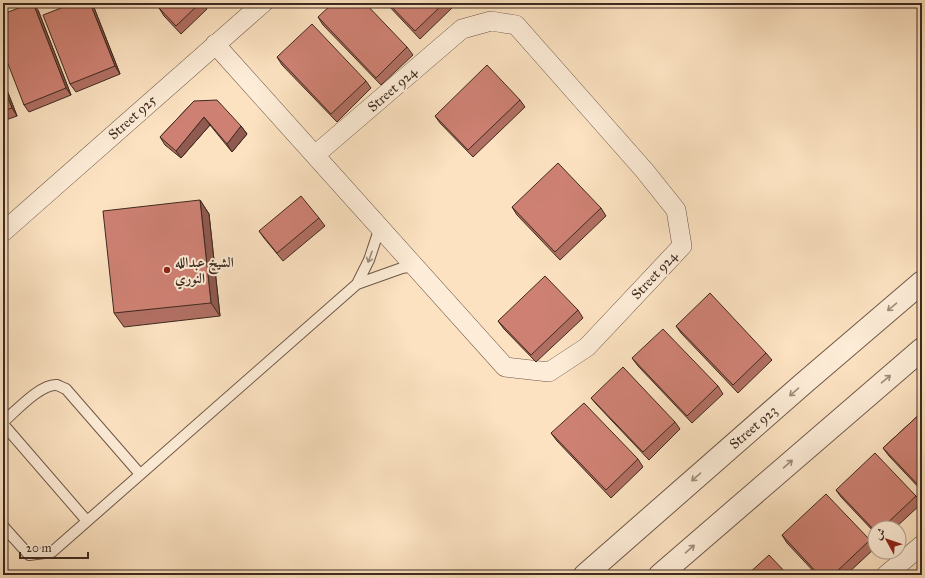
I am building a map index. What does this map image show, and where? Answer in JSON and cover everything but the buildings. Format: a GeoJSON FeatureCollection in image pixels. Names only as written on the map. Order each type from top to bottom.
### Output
{"type":"FeatureCollection","features":[{"type":"Feature","properties":{"kind":"street","name":"Street 925"},"geometry":{"type":"LineString","coordinates":[[3,232],[263,3]]}},
{"type":"Feature","properties":{"kind":"street","name":"Street 924"},"geometry":{"type":"LineString","coordinates":[[215,44],[505,367],[549,372],[587,347],[682,246],[676,210],[644,170],[516,25],[491,21],[462,29],[315,155]]}},
{"type":"Feature","properties":{"kind":"street","name":"Street 923"},"geometry":{"type":"LineString","coordinates":[[585,575],[804,382],[922,282]]}},
{"type":"Feature","properties":{"kind":"street"},"geometry":{"type":"LineString","coordinates":[[660,575],[922,349]]}},
{"type":"Feature","properties":{"kind":"street"},"geometry":{"type":"LineString","coordinates":[[886,575],[922,545]]}},
{"type":"Feature","properties":{"kind":"lane"},"geometry":{"type":"LineString","coordinates":[[357,284],[369,260],[380,227]]}},
{"type":"Feature","properties":{"kind":"lane"},"geometry":{"type":"LineString","coordinates":[[3,526],[22,549],[29,555],[42,555],[52,552],[357,284],[402,268],[414,266]]}},
{"type":"Feature","properties":{"kind":"lane"},"geometry":{"type":"LineString","coordinates":[[87,521],[3,423],[35,394],[48,386],[57,385],[66,389],[140,474]]}},
{"type":"Feature","properties":{"kind":"place","name":"الشيخ عبدالله النوري"},"geometry":{"type":"Point","coordinates":[167,270]}}]}
